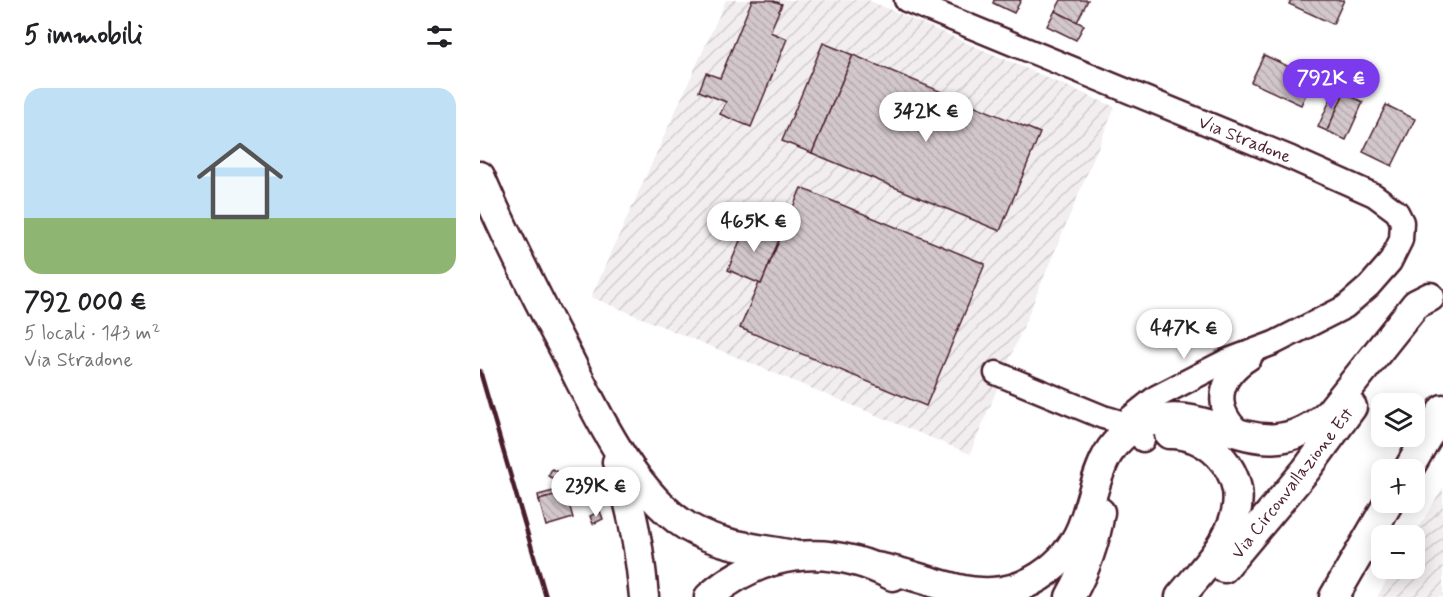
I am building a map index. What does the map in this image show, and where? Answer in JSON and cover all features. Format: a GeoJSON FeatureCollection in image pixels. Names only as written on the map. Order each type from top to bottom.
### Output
{"type":"FeatureCollection","features":[{"type":"Feature","properties":{"kind":"main road"},"geometry":{"type":"LineString","coordinates":[[480,176],[524,272],[607,432],[648,491],[669,513],[688,527],[715,540],[798,556]]}},
{"type":"Feature","properties":{"kind":"main road"},"geometry":{"type":"LineString","coordinates":[[709,597],[729,581],[755,567],[769,561],[798,556],[838,556],[977,592],[1002,591],[1032,581],[1057,564],[1079,534],[1099,468],[1129,435],[1154,421],[1178,419],[1209,424],[1243,435],[1265,439],[1286,438],[1320,422],[1334,408],[1416,304],[1437,287]]}},
{"type":"Feature","properties":{"kind":"main road","name":"Via Circonvallazione Est"},"geometry":{"type":"LineString","coordinates":[[1199,597],[1306,470],[1437,287]]}},
{"type":"Feature","properties":{"kind":"main road"},"geometry":{"type":"LineString","coordinates":[[1414,459],[1443,409]]}},
{"type":"Feature","properties":{"kind":"main road"},"geometry":{"type":"LineString","coordinates":[[607,432],[633,517],[640,554],[644,597]]}},
{"type":"Feature","properties":{"kind":"main road"},"geometry":{"type":"LineString","coordinates":[[1129,435],[1172,434],[1194,438],[1209,446],[1221,458],[1234,484],[1237,507],[1229,535],[1180,597]]}},
{"type":"Feature","properties":{"kind":"main road"},"geometry":{"type":"LineString","coordinates":[[1070,597],[1093,549],[1102,499],[1111,468],[1122,454],[1129,435]]}},
{"type":"Feature","properties":{"kind":"main road"},"geometry":{"type":"LineString","coordinates":[[1334,597],[1383,513]]}},
{"type":"Feature","properties":{"kind":"main road"},"geometry":{"type":"LineString","coordinates":[[876,567],[903,582],[921,597]]}},
{"type":"Feature","properties":{"kind":"street","name":"Via Stradone"},"geometry":{"type":"LineString","coordinates":[[906,0],[1291,158],[1374,195],[1388,204],[1402,222],[1403,232],[1395,254],[1382,272],[1345,307],[1274,343]]}},
{"type":"Feature","properties":{"kind":"street"},"geometry":{"type":"LineString","coordinates":[[996,373],[1103,417],[1129,435],[1149,402],[1226,361],[1274,343]]}},
{"type":"Feature","properties":{"kind":"street"},"geometry":{"type":"LineString","coordinates":[[1243,435],[1234,427],[1225,413],[1223,389],[1229,375],[1238,366],[1274,343]]}},
{"type":"Feature","properties":{"kind":"shaded area"},"geometry":{"type":"Polygon","coordinates":[[[726,0],[868,0],[1115,107],[970,454],[591,297],[726,0]]]}},
{"type":"Feature","properties":{"kind":"shaded area"},"geometry":{"type":"Polygon","coordinates":[[[1443,487],[1443,597],[1377,597],[1388,579],[1425,579],[1425,525],[1420,525],[1443,487]]]}},
{"type":"Feature","properties":{"kind":"building"},"geometry":{"type":"Polygon","coordinates":[[[752,0],[771,0],[782,4],[770,32],[787,39],[751,127],[720,114],[726,102],[699,91],[706,73],[720,78],[752,0]]]}},
{"type":"Feature","properties":{"kind":"building"},"geometry":{"type":"Polygon","coordinates":[[[994,0],[1021,0],[1014,13],[993,3],[994,0]]]}},
{"type":"Feature","properties":{"kind":"building"},"geometry":{"type":"Polygon","coordinates":[[[1061,0],[1088,0],[1077,22],[1055,11],[1061,0]]]}},
{"type":"Feature","properties":{"kind":"building"},"geometry":{"type":"Polygon","coordinates":[[[1291,0],[1344,0],[1333,24],[1289,4],[1291,0]]]}},
{"type":"Feature","properties":{"kind":"building"},"geometry":{"type":"Polygon","coordinates":[[[1055,11],[1084,25],[1076,40],[1047,26],[1055,11]]]}},
{"type":"Feature","properties":{"kind":"building"},"geometry":{"type":"Polygon","coordinates":[[[823,43],[853,55],[812,153],[782,141],[823,43]]]}},
{"type":"Feature","properties":{"kind":"building"},"geometry":{"type":"Polygon","coordinates":[[[853,55],[1040,133],[1000,231],[812,153],[853,55]]]}},
{"type":"Feature","properties":{"kind":"building"},"geometry":{"type":"Polygon","coordinates":[[[1264,55],[1313,78],[1301,105],[1251,82],[1264,55]]]}},
{"type":"Feature","properties":{"kind":"building"},"geometry":{"type":"Polygon","coordinates":[[[1335,89],[1344,93],[1327,131],[1318,127],[1335,89]]]}},
{"type":"Feature","properties":{"kind":"building"},"geometry":{"type":"Polygon","coordinates":[[[1344,93],[1363,102],[1346,140],[1327,131],[1344,93]]]}},
{"type":"Feature","properties":{"kind":"building"},"geometry":{"type":"Polygon","coordinates":[[[1386,105],[1415,119],[1392,166],[1363,152],[1386,105]]]}},
{"type":"Feature","properties":{"kind":"building"},"geometry":{"type":"Polygon","coordinates":[[[801,188],[985,264],[926,406],[740,328],[801,188]]]}},
{"type":"Feature","properties":{"kind":"building"},"geometry":{"type":"Polygon","coordinates":[[[748,221],[781,235],[761,284],[728,270],[748,221]]]}},
{"type":"Feature","properties":{"kind":"building"},"geometry":{"type":"Polygon","coordinates":[[[552,469],[567,476],[565,480],[561,478],[559,481],[548,476],[552,469]]]}},
{"type":"Feature","properties":{"kind":"building"},"geometry":{"type":"Polygon","coordinates":[[[565,488],[566,493],[539,500],[538,495],[565,488]]]}},
{"type":"Feature","properties":{"kind":"building"},"geometry":{"type":"Polygon","coordinates":[[[566,493],[573,518],[546,526],[539,500],[566,493]]]}},
{"type":"Feature","properties":{"kind":"building"},"geometry":{"type":"Polygon","coordinates":[[[600,511],[603,519],[593,524],[590,516],[600,511]]]}},
{"type":"Feature","properties":{"kind":"railway"},"geometry":{"type":"LineString","coordinates":[[480,371],[546,597]]}}]}
